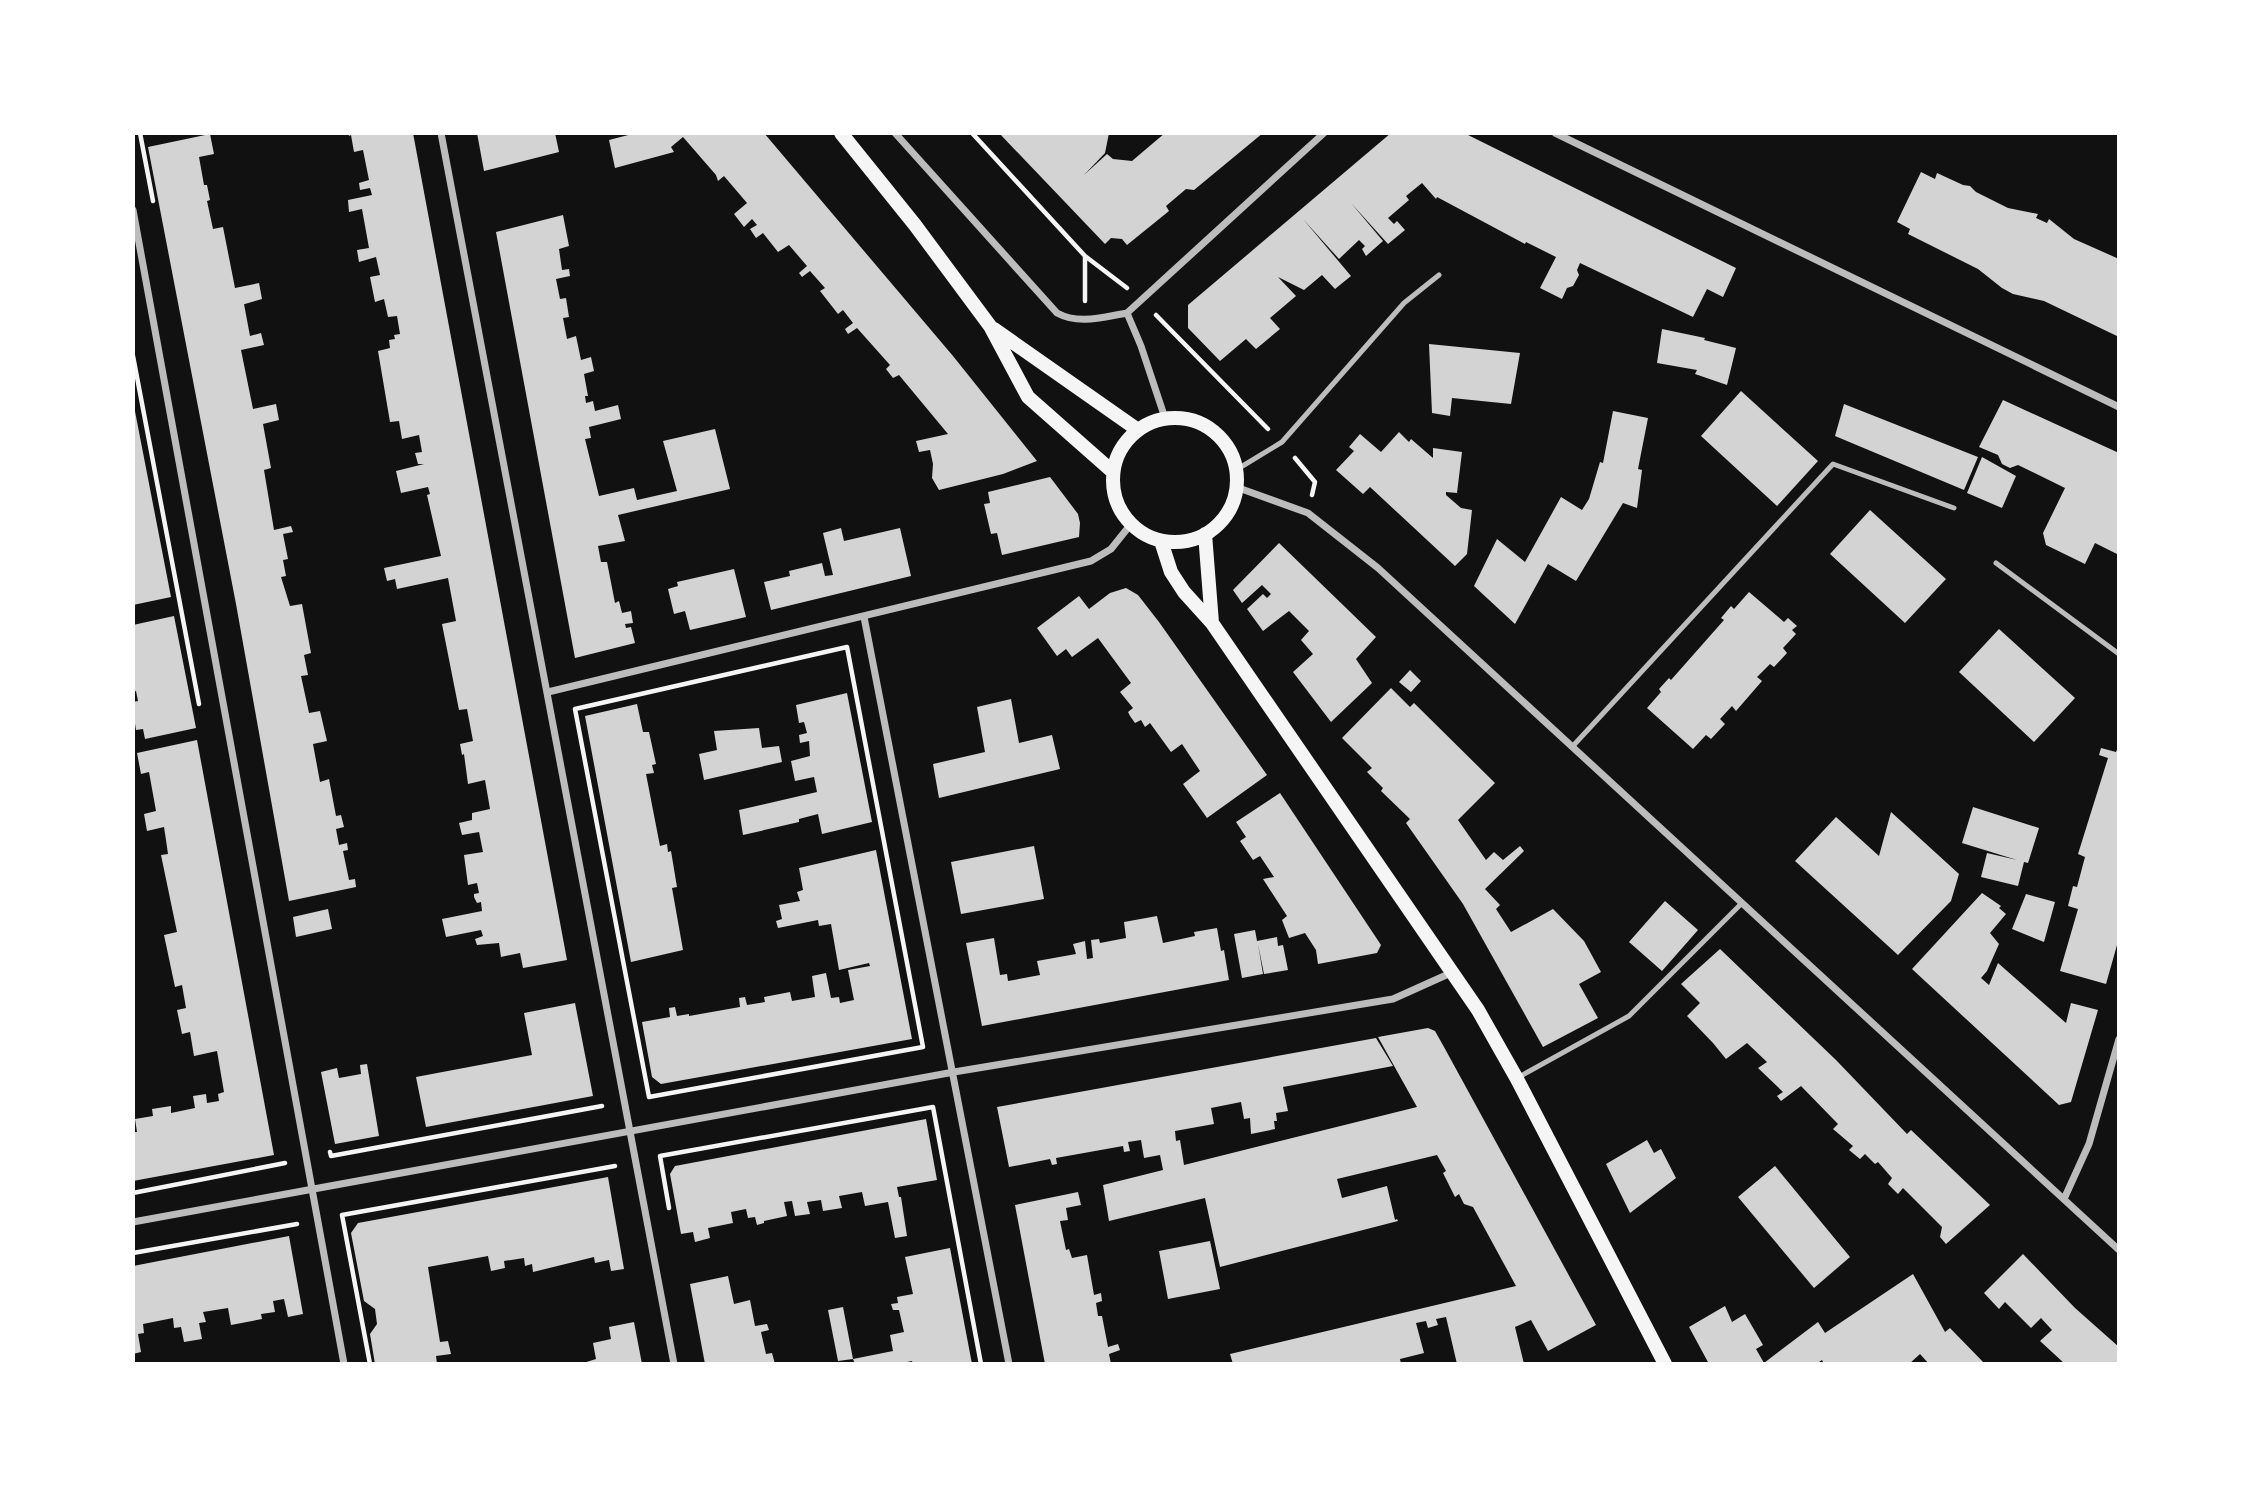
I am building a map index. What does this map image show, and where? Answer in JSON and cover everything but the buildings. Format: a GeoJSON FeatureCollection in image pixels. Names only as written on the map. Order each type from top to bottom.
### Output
{"type":"FeatureCollection","features":[{"type":"Feature","properties":{"kind":"main road"},"geometry":{"type":"LineString","coordinates":[[841,133],[915,225],[990,326],[1028,397],[1113,472]]}},
{"type":"Feature","properties":{"kind":"main road"},"geometry":{"type":"LineString","coordinates":[[990,326],[1138,430]]}},
{"type":"Feature","properties":{"kind":"main road"},"geometry":{"type":"LineString","coordinates":[[1165,418],[1181,418],[1211,429],[1232,455],[1236,470],[1236,487],[1231,506],[1220,522],[1205,534],[1176,542],[1161,541],[1131,524],[1120,509],[1114,491],[1113,472],[1117,456],[1126,442],[1151,422],[1165,418]]}},
{"type":"Feature","properties":{"kind":"main road"},"geometry":{"type":"LineString","coordinates":[[1205,534],[1212,623]]}},
{"type":"Feature","properties":{"kind":"main road"},"geometry":{"type":"LineString","coordinates":[[1161,541],[1171,572],[1184,592],[1212,623],[1453,972],[1517,1079],[1665,1364]]}},
{"type":"Feature","properties":{"kind":"street"},"geometry":{"type":"LineString","coordinates":[[441,133],[674,1364]]}},
{"type":"Feature","properties":{"kind":"street"},"geometry":{"type":"LineString","coordinates":[[895,133],[1057,313],[1068,319],[1085,320],[1126,313],[1324,133]]}},
{"type":"Feature","properties":{"kind":"street"},"geometry":{"type":"LineString","coordinates":[[1555,133],[2119,407]]}},
{"type":"Feature","properties":{"kind":"street"},"geometry":{"type":"LineString","coordinates":[[133,210],[344,1364]]}},
{"type":"Feature","properties":{"kind":"street"},"geometry":{"type":"LineString","coordinates":[[1126,313],[1141,346],[1165,418]]}},
{"type":"Feature","properties":{"kind":"street"},"geometry":{"type":"LineString","coordinates":[[1236,487],[1308,513],[1428,612],[1741,904],[2119,1250]]}},
{"type":"Feature","properties":{"kind":"street"},"geometry":{"type":"LineString","coordinates":[[548,692],[1091,561],[1111,549],[1131,524]]}},
{"type":"Feature","properties":{"kind":"street"},"geometry":{"type":"LineString","coordinates":[[864,617],[1009,1364]]}},
{"type":"Feature","properties":{"kind":"street"},"geometry":{"type":"LineString","coordinates":[[133,1222],[954,1073],[1393,999],[1453,972]]}},
{"type":"Feature","properties":{"kind":"street"},"geometry":{"type":"LineString","coordinates":[[2064,1199],[2089,1144],[2119,1039]]}},
{"type":"Feature","properties":{"kind":"lane"},"geometry":{"type":"LineString","coordinates":[[1236,470],[1282,442],[1404,303],[1439,275]]}},
{"type":"Feature","properties":{"kind":"lane"},"geometry":{"type":"LineString","coordinates":[[1572,747],[1833,464],[1954,508]]}},
{"type":"Feature","properties":{"kind":"lane"},"geometry":{"type":"LineString","coordinates":[[1996,564],[2119,654]]}},
{"type":"Feature","properties":{"kind":"lane"},"geometry":{"type":"LineString","coordinates":[[1517,1079],[1629,1016],[1741,904]]}},
{"type":"Feature","properties":{"kind":"path"},"geometry":{"type":"LineString","coordinates":[[140,133],[153,201]]}},
{"type":"Feature","properties":{"kind":"path"},"geometry":{"type":"LineString","coordinates":[[1085,256],[1085,320]]}},
{"type":"Feature","properties":{"kind":"path"},"geometry":{"type":"LineString","coordinates":[[133,356],[200,712]]}},
{"type":"Feature","properties":{"kind":"path"},"geometry":{"type":"LineString","coordinates":[[846,647],[923,1046],[649,1097],[575,709],[846,647]]}},
{"type":"Feature","properties":{"kind":"path"},"geometry":{"type":"LineString","coordinates":[[328,1143],[331,1156],[548,1118],[602,1108],[600,1094]]}},
{"type":"Feature","properties":{"kind":"path"},"geometry":{"type":"LineString","coordinates":[[672,1221],[660,1156],[933,1107],[981,1364]]}},
{"type":"Feature","properties":{"kind":"path"},"geometry":{"type":"LineString","coordinates":[[133,1193],[285,1165],[283,1151]]}},
{"type":"Feature","properties":{"kind":"path"},"geometry":{"type":"LineString","coordinates":[[370,1364],[342,1214],[615,1166],[618,1179]]}},
{"type":"Feature","properties":{"kind":"path"},"geometry":{"type":"LineString","coordinates":[[133,1252],[296,1223],[299,1236]]}}]}
